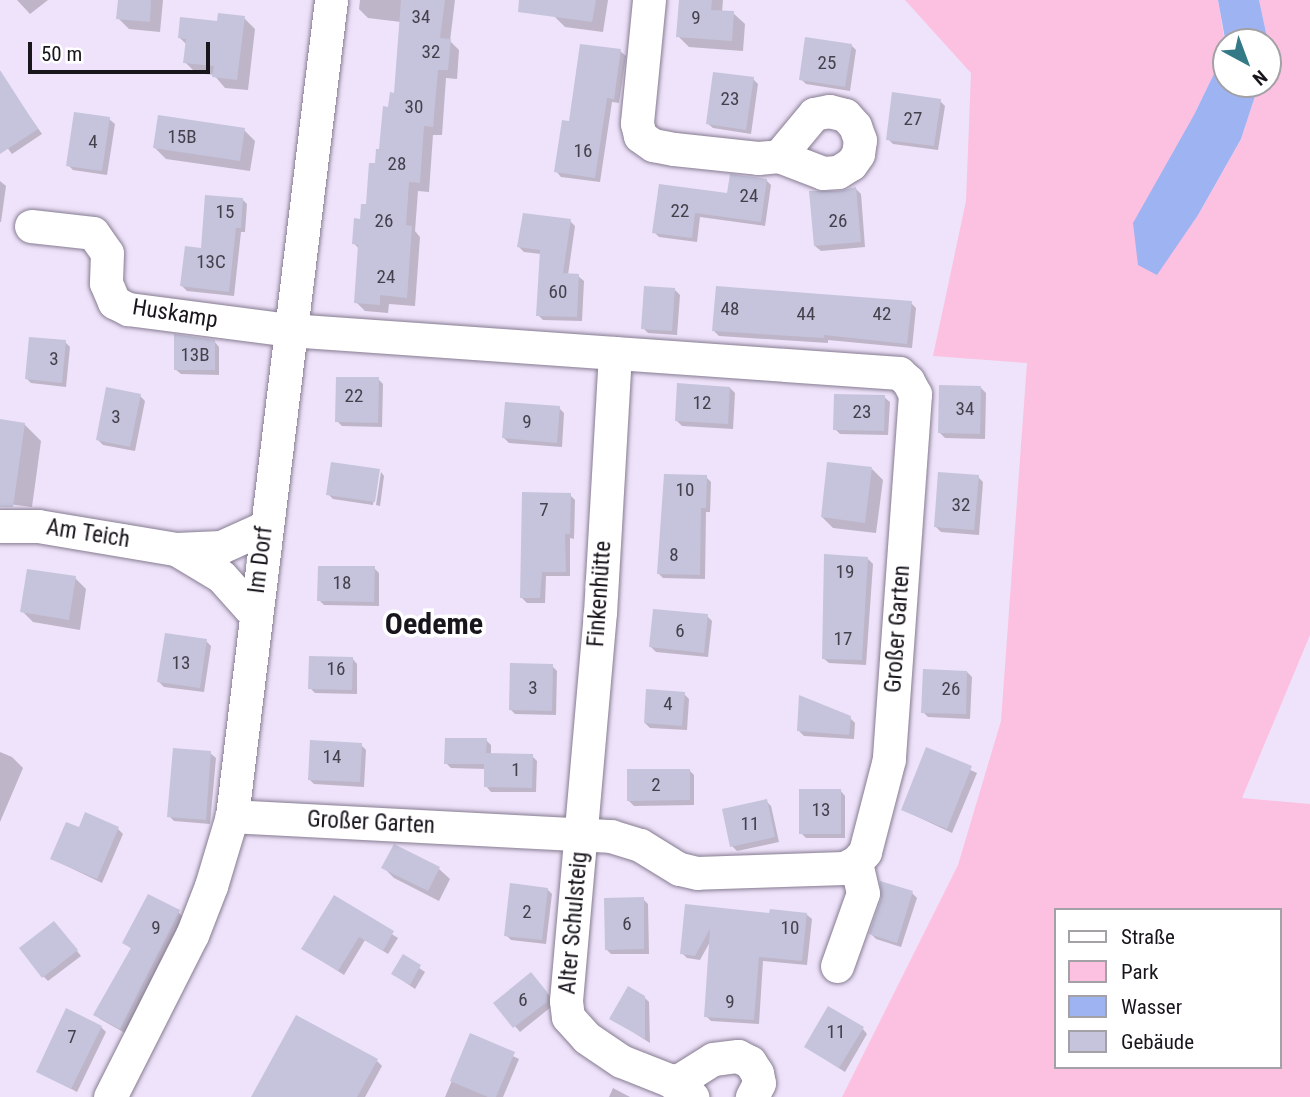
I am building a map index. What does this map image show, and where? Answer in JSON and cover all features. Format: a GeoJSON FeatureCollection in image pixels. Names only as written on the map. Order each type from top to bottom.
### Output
{"type":"FeatureCollection","features":[{"type":"Feature","properties":{"kind":"street","name":"Im Dorf"},"geometry":{"type":"LineString","coordinates":[[110,1097],[192,935],[211,886],[232,816],[331,0]]}},
{"type":"Feature","properties":{"kind":"street"},"geometry":{"type":"LineString","coordinates":[[649,0],[637,123],[640,136],[653,145],[674,149],[758,158],[779,156]]}},
{"type":"Feature","properties":{"kind":"street","name":"Huskamp"},"geometry":{"type":"LineString","coordinates":[[31,226],[93,233],[107,253],[106,283],[114,302],[128,309],[289,330]]}},
{"type":"Feature","properties":{"kind":"street","name":"Großer Garten"},"geometry":{"type":"LineString","coordinates":[[232,816],[611,836],[640,845],[679,869],[697,873],[844,868],[856,862],[865,852],[889,759],[915,394],[908,381],[898,373],[289,330]]}},
{"type":"Feature","properties":{"kind":"street","name":"Finkenhütte"},"geometry":{"type":"LineString","coordinates":[[581,834],[600,612],[615,353]]}},
{"type":"Feature","properties":{"kind":"street","name":"Am Teich"},"geometry":{"type":"LineString","coordinates":[[0,526],[38,526],[176,549],[221,547],[265,527]]}},
{"type":"Feature","properties":{"kind":"street","name":"Am Teich"},"geometry":{"type":"LineString","coordinates":[[176,549],[221,576],[255,614]]}},
{"type":"Feature","properties":{"kind":"street","name":"Alter Schulsteig"},"geometry":{"type":"LineString","coordinates":[[581,834],[566,1001],[568,1017],[587,1038],[621,1061],[681,1089]]}},
{"type":"Feature","properties":{"kind":"street"},"geometry":{"type":"LineString","coordinates":[[837,966],[863,893],[856,862]]}},
{"type":"Feature","properties":{"kind":"street","name":"Alter Schulsteig"},"geometry":{"type":"LineString","coordinates":[[681,1089],[678,1081],[713,1059],[738,1056],[750,1062],[757,1073],[758,1083],[752,1097]]}},
{"type":"Feature","properties":{"kind":"green space"},"geometry":{"type":"Polygon","coordinates":[[[905,0],[1218,0],[1223,28],[1212,28],[1212,78],[1194,115],[1198,215],[1241,139],[1254,98],[1282,98],[1282,28],[1265,28],[1259,0],[1310,0],[1310,635],[1242,798],[1310,804],[1310,1097],[842,1097],[958,865],[1001,721],[1027,363],[933,356],[966,201],[971,73],[905,0]]]}},
{"type":"Feature","properties":{"kind":"water"},"geometry":{"type":"Polygon","coordinates":[[[1218,0],[1259,0],[1265,28],[1223,28],[1218,0]]]}},
{"type":"Feature","properties":{"kind":"water"},"geometry":{"type":"Polygon","coordinates":[[[1212,78],[1212,98],[1254,98],[1241,139],[1198,215],[1157,275],[1138,265],[1133,223],[1212,78]]]}},
{"type":"Feature","properties":{"kind":"building"},"geometry":{"type":"Polygon","coordinates":[[[118,0],[151,0],[150,22],[116,19],[118,0]]]}},
{"type":"Feature","properties":{"kind":"building"},"geometry":{"type":"Polygon","coordinates":[[[401,0],[445,0],[440,38],[451,39],[448,70],[438,70],[433,127],[424,126],[420,183],[409,182],[406,225],[412,226],[407,298],[380,295],[380,305],[354,303],[358,245],[352,244],[354,218],[360,219],[361,204],[366,204],[369,163],[375,163],[376,149],[379,149],[383,106],[388,107],[390,92],[394,93],[401,0]]]}},
{"type":"Feature","properties":{"kind":"building"},"geometry":{"type":"Polygon","coordinates":[[[519,0],[596,0],[592,22],[518,12],[519,0]]]}},
{"type":"Feature","properties":{"kind":"building"},"geometry":{"type":"Polygon","coordinates":[[[679,0],[712,0],[711,10],[734,11],[732,41],[676,37],[679,0]]]}},
{"type":"Feature","properties":{"kind":"building"},"geometry":{"type":"Polygon","coordinates":[[[218,13],[245,16],[237,80],[212,77],[214,66],[183,63],[186,39],[178,38],[180,17],[217,21],[218,13]]]}},
{"type":"Feature","properties":{"kind":"building"},"geometry":{"type":"Polygon","coordinates":[[[805,37],[852,44],[845,87],[799,80],[805,37]]]}},
{"type":"Feature","properties":{"kind":"building"},"geometry":{"type":"Polygon","coordinates":[[[580,44],[621,49],[614,99],[607,98],[595,178],[554,172],[562,120],[569,121],[580,44]]]}},
{"type":"Feature","properties":{"kind":"building"},"geometry":{"type":"Polygon","coordinates":[[[0,70],[38,129],[0,154],[0,70]]]}},
{"type":"Feature","properties":{"kind":"building"},"geometry":{"type":"Polygon","coordinates":[[[713,72],[754,77],[746,130],[706,124],[713,72]]]}},
{"type":"Feature","properties":{"kind":"building"},"geometry":{"type":"Polygon","coordinates":[[[892,92],[941,99],[934,146],[886,140],[892,92]]]}},
{"type":"Feature","properties":{"kind":"building"},"geometry":{"type":"Polygon","coordinates":[[[74,112],[110,117],[102,171],[66,166],[74,112]]]}},
{"type":"Feature","properties":{"kind":"building"},"geometry":{"type":"Polygon","coordinates":[[[158,115],[245,128],[240,161],[153,148],[158,115]]]}},
{"type":"Feature","properties":{"kind":"building"},"geometry":{"type":"Polygon","coordinates":[[[730,174],[767,179],[761,222],[695,213],[692,238],[652,233],[659,184],[727,193],[730,174]]]}},
{"type":"Feature","properties":{"kind":"building"},"geometry":{"type":"Polygon","coordinates":[[[856,187],[861,242],[814,246],[809,191],[839,191],[856,187]]]}},
{"type":"Feature","properties":{"kind":"building"},"geometry":{"type":"Polygon","coordinates":[[[205,195],[243,198],[241,228],[236,228],[229,292],[180,286],[185,246],[201,248],[205,195]]]}},
{"type":"Feature","properties":{"kind":"building"},"geometry":{"type":"Polygon","coordinates":[[[523,213],[571,219],[563,273],[579,274],[577,317],[536,316],[540,250],[517,247],[523,213]]]}},
{"type":"Feature","properties":{"kind":"building"},"geometry":{"type":"Polygon","coordinates":[[[644,286],[675,288],[672,331],[641,329],[644,286]]]}},
{"type":"Feature","properties":{"kind":"building"},"geometry":{"type":"Polygon","coordinates":[[[716,286],[912,301],[907,344],[824,335],[824,338],[712,331],[716,286]]]}},
{"type":"Feature","properties":{"kind":"building"},"geometry":{"type":"Polygon","coordinates":[[[174,334],[215,340],[215,370],[174,370],[174,334]]]}},
{"type":"Feature","properties":{"kind":"building"},"geometry":{"type":"Polygon","coordinates":[[[29,337],[66,340],[62,383],[25,379],[29,337]]]}},
{"type":"Feature","properties":{"kind":"building"},"geometry":{"type":"Polygon","coordinates":[[[336,377],[379,377],[378,423],[335,422],[336,377]]]}},
{"type":"Feature","properties":{"kind":"building"},"geometry":{"type":"Polygon","coordinates":[[[677,383],[730,387],[728,424],[675,421],[677,383]]]}},
{"type":"Feature","properties":{"kind":"building"},"geometry":{"type":"Polygon","coordinates":[[[939,385],[981,386],[980,434],[938,433],[939,385]]]}},
{"type":"Feature","properties":{"kind":"building"},"geometry":{"type":"Polygon","coordinates":[[[106,387],[141,394],[130,447],[96,440],[106,387]]]}},
{"type":"Feature","properties":{"kind":"building"},"geometry":{"type":"Polygon","coordinates":[[[834,394],[885,395],[884,431],[833,430],[834,394]]]}},
{"type":"Feature","properties":{"kind":"building"},"geometry":{"type":"Polygon","coordinates":[[[505,402],[560,406],[557,443],[502,438],[505,402]]]}},
{"type":"Feature","properties":{"kind":"building"},"geometry":{"type":"Polygon","coordinates":[[[0,419],[25,423],[13,507],[0,507],[0,419]]]}},
{"type":"Feature","properties":{"kind":"building"},"geometry":{"type":"Polygon","coordinates":[[[331,462],[380,469],[375,502],[326,495],[331,462]]]}},
{"type":"Feature","properties":{"kind":"building"},"geometry":{"type":"Polygon","coordinates":[[[827,462],[872,467],[865,523],[821,517],[827,462]]]}},
{"type":"Feature","properties":{"kind":"building"},"geometry":{"type":"Polygon","coordinates":[[[938,472],[979,475],[974,530],[934,527],[938,472]]]}},
{"type":"Feature","properties":{"kind":"building"},"geometry":{"type":"Polygon","coordinates":[[[664,474],[707,475],[706,508],[701,508],[700,575],[657,574],[664,474]]]}},
{"type":"Feature","properties":{"kind":"building"},"geometry":{"type":"Polygon","coordinates":[[[522,492],[571,493],[570,534],[565,534],[566,572],[542,572],[540,598],[520,598],[522,492]]]}},
{"type":"Feature","properties":{"kind":"building"},"geometry":{"type":"Polygon","coordinates":[[[824,554],[868,557],[862,660],[822,659],[824,554]]]}},
{"type":"Feature","properties":{"kind":"building"},"geometry":{"type":"Polygon","coordinates":[[[318,566],[375,566],[374,602],[317,601],[318,566]]]}},
{"type":"Feature","properties":{"kind":"building"},"geometry":{"type":"Polygon","coordinates":[[[27,569],[76,576],[69,620],[20,612],[27,569]]]}},
{"type":"Feature","properties":{"kind":"building"},"geometry":{"type":"Polygon","coordinates":[[[653,609],[708,614],[704,653],[649,647],[653,609]]]}},
{"type":"Feature","properties":{"kind":"building"},"geometry":{"type":"Polygon","coordinates":[[[165,633],[207,639],[200,688],[157,682],[165,633]]]}},
{"type":"Feature","properties":{"kind":"building"},"geometry":{"type":"Polygon","coordinates":[[[309,656],[353,657],[352,690],[308,689],[309,656]]]}},
{"type":"Feature","properties":{"kind":"building"},"geometry":{"type":"Polygon","coordinates":[[[510,663],[553,664],[552,711],[509,710],[510,663]]]}},
{"type":"Feature","properties":{"kind":"building"},"geometry":{"type":"Polygon","coordinates":[[[923,669],[967,671],[966,714],[921,713],[923,669]]]}},
{"type":"Feature","properties":{"kind":"building"},"geometry":{"type":"Polygon","coordinates":[[[646,689],[685,692],[682,726],[644,723],[646,689]]]}},
{"type":"Feature","properties":{"kind":"building"},"geometry":{"type":"Polygon","coordinates":[[[799,695],[851,716],[849,735],[797,731],[799,695]]]}},
{"type":"Feature","properties":{"kind":"building"},"geometry":{"type":"Polygon","coordinates":[[[445,738],[487,738],[486,753],[533,754],[532,788],[484,787],[484,764],[444,764],[445,738]]]}},
{"type":"Feature","properties":{"kind":"building"},"geometry":{"type":"Polygon","coordinates":[[[310,740],[362,743],[360,782],[308,780],[310,740]]]}},
{"type":"Feature","properties":{"kind":"building"},"geometry":{"type":"Polygon","coordinates":[[[926,747],[972,766],[947,829],[901,810],[926,747]]]}},
{"type":"Feature","properties":{"kind":"building"},"geometry":{"type":"Polygon","coordinates":[[[173,748],[211,751],[206,820],[167,817],[173,748]]]}},
{"type":"Feature","properties":{"kind":"building"},"geometry":{"type":"Polygon","coordinates":[[[627,769],[690,769],[690,800],[627,801],[627,769]]]}},
{"type":"Feature","properties":{"kind":"building"},"geometry":{"type":"Polygon","coordinates":[[[799,789],[841,789],[841,834],[799,834],[799,789]]]}},
{"type":"Feature","properties":{"kind":"building"},"geometry":{"type":"Polygon","coordinates":[[[767,799],[775,837],[730,847],[722,809],[767,799]]]}},
{"type":"Feature","properties":{"kind":"building"},"geometry":{"type":"Polygon","coordinates":[[[85,812],[119,827],[97,879],[50,859],[66,822],[79,827],[85,812]]]}},
{"type":"Feature","properties":{"kind":"building"},"geometry":{"type":"Polygon","coordinates":[[[394,844],[440,867],[428,891],[381,868],[394,844]]]}},
{"type":"Feature","properties":{"kind":"building"},"geometry":{"type":"Polygon","coordinates":[[[880,881],[913,891],[897,943],[869,934],[881,899],[880,881]]]}},
{"type":"Feature","properties":{"kind":"building"},"geometry":{"type":"Polygon","coordinates":[[[510,883],[548,888],[542,940],[504,936],[510,883]]]}},
{"type":"Feature","properties":{"kind":"building"},"geometry":{"type":"Polygon","coordinates":[[[148,894],[180,910],[120,1029],[93,1015],[131,948],[122,943],[148,894]]]}},
{"type":"Feature","properties":{"kind":"building"},"geometry":{"type":"Polygon","coordinates":[[[334,895],[394,931],[383,951],[359,937],[338,971],[301,949],[334,895]]]}},
{"type":"Feature","properties":{"kind":"building"},"geometry":{"type":"Polygon","coordinates":[[[644,897],[644,949],[605,950],[604,898],[644,897]]]}},
{"type":"Feature","properties":{"kind":"building"},"geometry":{"type":"Polygon","coordinates":[[[685,904],[769,913],[770,909],[807,913],[802,961],[759,957],[754,1020],[704,1017],[710,929],[695,956],[680,954],[685,904]]]}},
{"type":"Feature","properties":{"kind":"building"},"geometry":{"type":"Polygon","coordinates":[[[54,921],[78,950],[42,978],[19,948],[54,921]]]}},
{"type":"Feature","properties":{"kind":"building"},"geometry":{"type":"Polygon","coordinates":[[[403,954],[421,965],[410,985],[391,974],[403,954]]]}},
{"type":"Feature","properties":{"kind":"building"},"geometry":{"type":"Polygon","coordinates":[[[531,972],[547,992],[547,1002],[513,1028],[493,1003],[531,972]]]}},
{"type":"Feature","properties":{"kind":"building"},"geometry":{"type":"Polygon","coordinates":[[[628,986],[645,996],[645,1039],[609,1019],[628,986]]]}},
{"type":"Feature","properties":{"kind":"building"},"geometry":{"type":"Polygon","coordinates":[[[828,1006],[864,1027],[839,1068],[804,1047],[828,1006]]]}},
{"type":"Feature","properties":{"kind":"building"},"geometry":{"type":"Polygon","coordinates":[[[66,1008],[102,1026],[71,1089],[36,1072],[66,1008]]]}},
{"type":"Feature","properties":{"kind":"building"},"geometry":{"type":"Polygon","coordinates":[[[296,1015],[378,1059],[357,1097],[251,1097],[296,1015]]]}},
{"type":"Feature","properties":{"kind":"building"},"geometry":{"type":"Polygon","coordinates":[[[470,1033],[515,1052],[496,1097],[488,1097],[450,1081],[470,1033]]]}},
{"type":"Feature","properties":{"kind":"district","name":"Oedeme"},"geometry":{"type":"Point","coordinates":[434,624]}}]}
